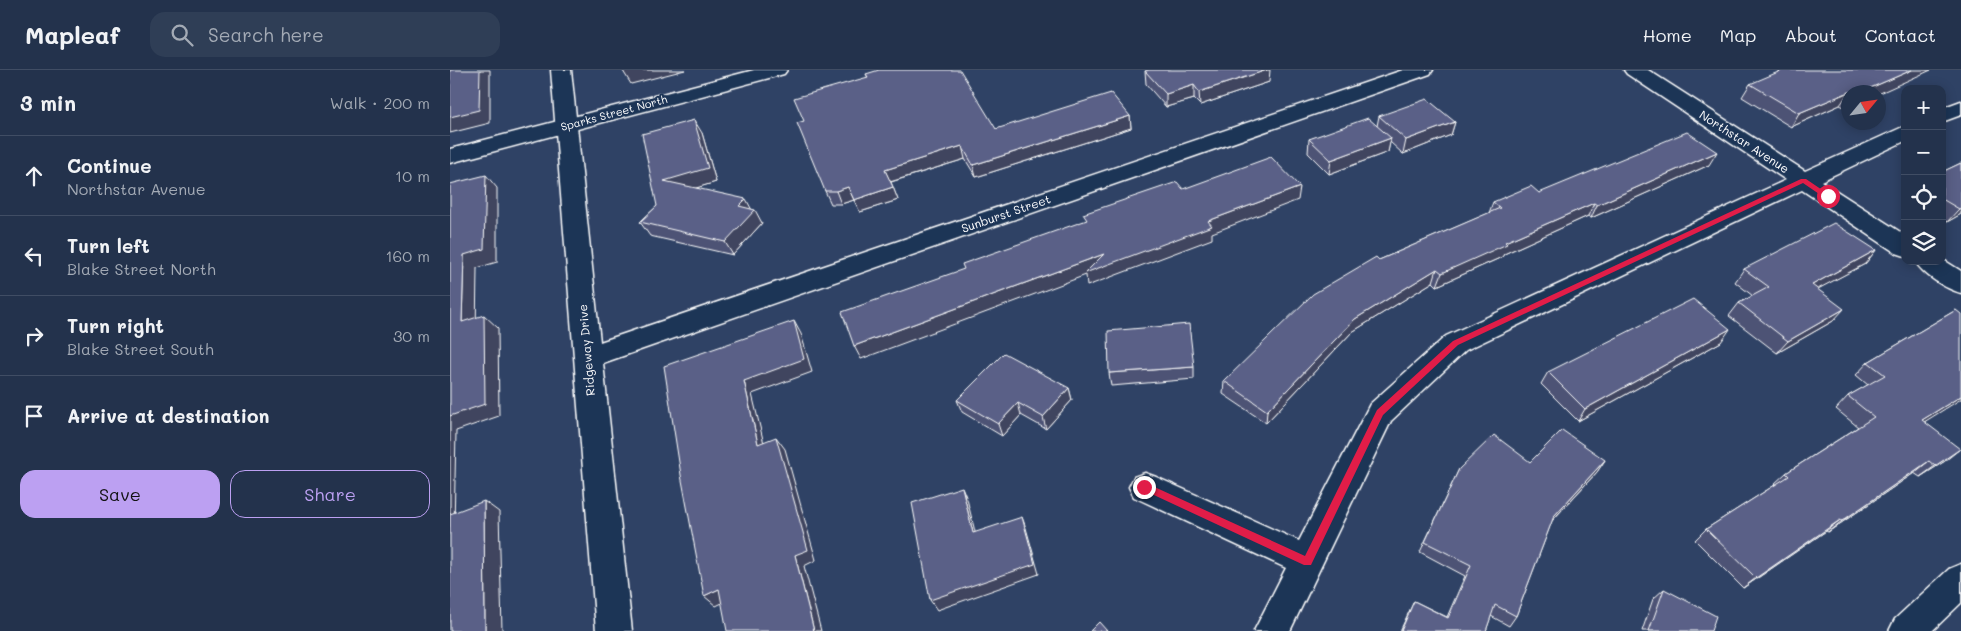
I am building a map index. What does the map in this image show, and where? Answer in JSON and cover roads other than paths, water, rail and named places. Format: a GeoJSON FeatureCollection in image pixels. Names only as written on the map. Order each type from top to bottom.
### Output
{"type":"FeatureCollection","features":[{"type":"Feature","properties":{"kind":"street","name":"Ridgeway Drive"},"geometry":{"type":"LineString","coordinates":[[560,70],[614,631]]}},
{"type":"Feature","properties":{"kind":"street","name":"Sparks Street North"},"geometry":{"type":"LineString","coordinates":[[450,156],[777,70]]}},
{"type":"Feature","properties":{"kind":"street","name":"Sunburst Street"},"geometry":{"type":"LineString","coordinates":[[588,357],[1423,70]]}},
{"type":"Feature","properties":{"kind":"street","name":"Northstar Avenue"},"geometry":{"type":"LineString","coordinates":[[1634,70],[1901,244]]}},
{"type":"Feature","properties":{"kind":"street"},"geometry":{"type":"LineString","coordinates":[[1946,114],[1961,107]]}},
{"type":"Feature","properties":{"kind":"street"},"geometry":{"type":"LineString","coordinates":[[1272,631],[1380,413],[1456,343],[1901,135]]}},
{"type":"Feature","properties":{"kind":"street"},"geometry":{"type":"LineString","coordinates":[[1933,265],[1961,284]]}},
{"type":"Feature","properties":{"kind":"street"},"geometry":{"type":"LineString","coordinates":[[1144,487],[1308,561]]}},
{"type":"Feature","properties":{"kind":"street"},"geometry":{"type":"LineString","coordinates":[[1907,631],[1961,580]]}}]}
